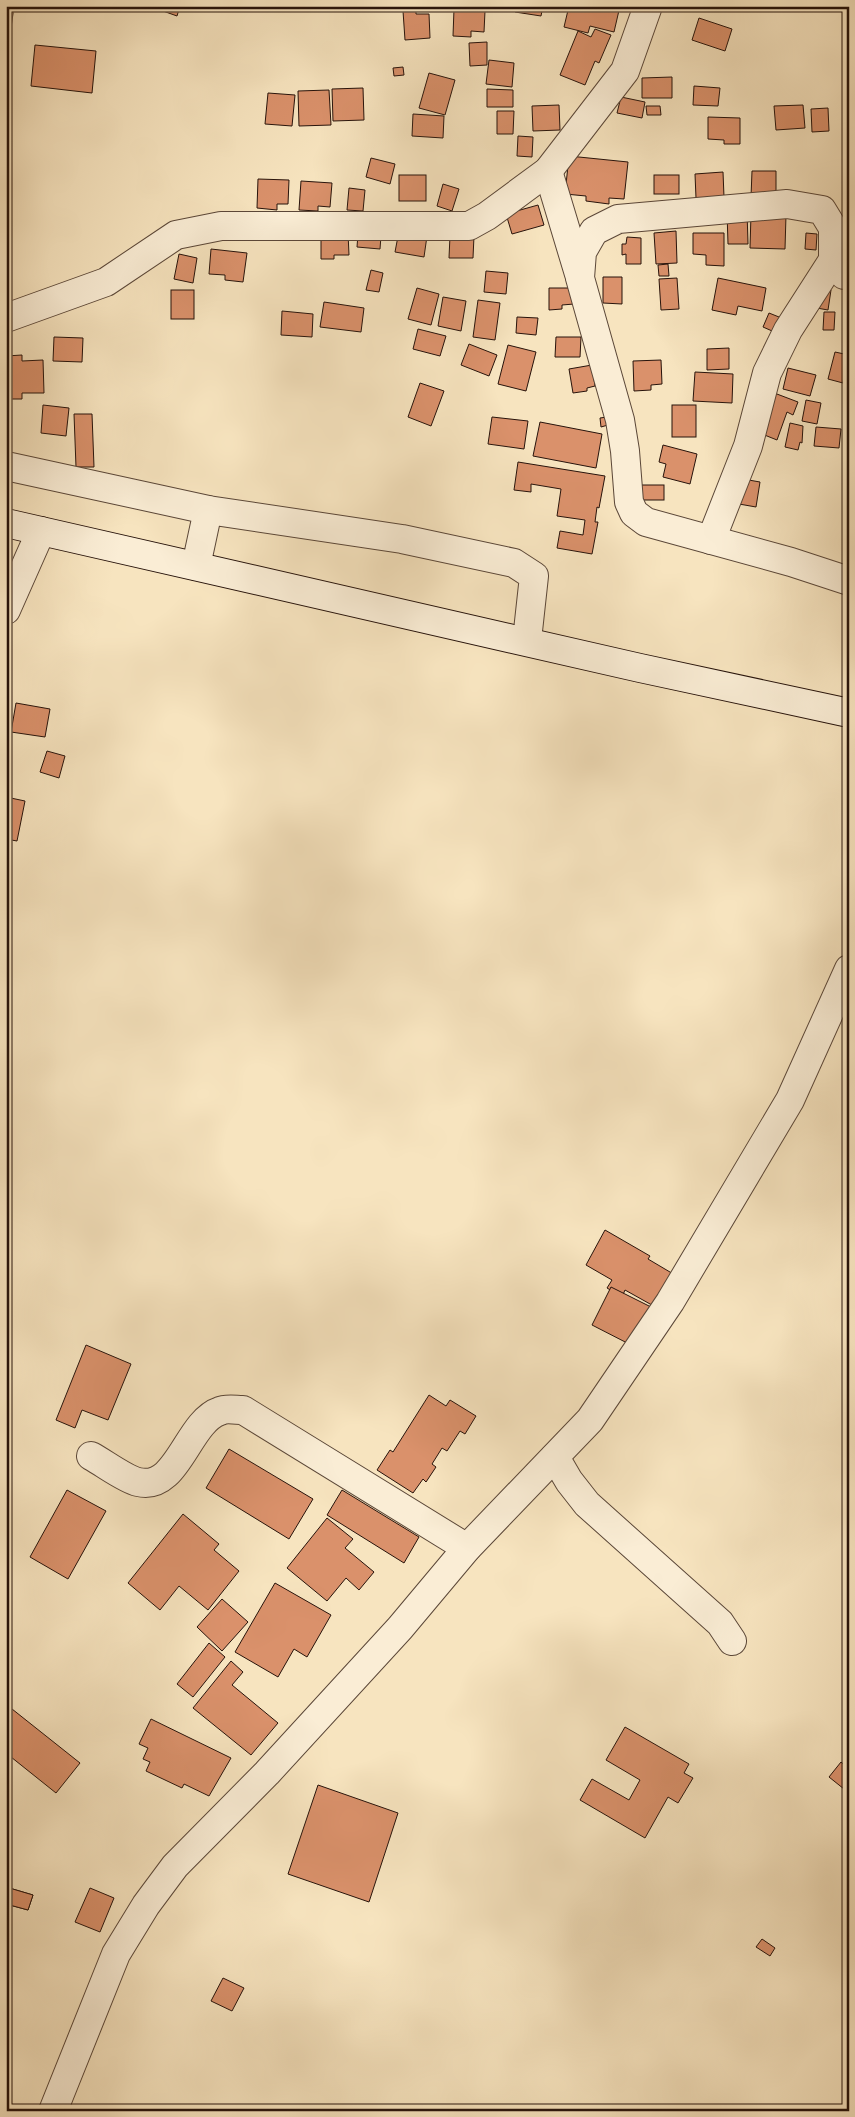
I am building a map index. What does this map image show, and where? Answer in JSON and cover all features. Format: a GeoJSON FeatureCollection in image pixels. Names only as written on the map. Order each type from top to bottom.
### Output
{"type":"FeatureCollection","features":[{"type":"Feature","properties":{"kind":"street"},"geometry":{"type":"LineString","coordinates":[[6,318],[106,282],[176,235],[222,226],[469,226],[487,216],[548,171],[626,70],[648,6]]}},
{"type":"Feature","properties":{"kind":"street"},"geometry":{"type":"LineString","coordinates":[[548,171],[620,420],[625,451],[629,502],[634,513],[646,522],[849,581]]}},
{"type":"Feature","properties":{"kind":"street"},"geometry":{"type":"LineString","coordinates":[[580,278],[582,252],[594,231],[618,218],[787,204],[822,210],[833,228],[841,268],[788,330],[767,373],[748,446],[712,540]]}},
{"type":"Feature","properties":{"kind":"street"},"geometry":{"type":"LineString","coordinates":[[6,466],[208,510],[402,539],[514,564],[534,576],[527,640]]}},
{"type":"Feature","properties":{"kind":"street"},"geometry":{"type":"LineString","coordinates":[[196,566],[208,510]]}},
{"type":"Feature","properties":{"kind":"street"},"geometry":{"type":"LineString","coordinates":[[6,523],[527,640],[640,668],[849,713]]}},
{"type":"Feature","properties":{"kind":"street"},"geometry":{"type":"LineString","coordinates":[[6,610],[40,531]]}},
{"type":"Feature","properties":{"kind":"street"},"geometry":{"type":"LineString","coordinates":[[53,2111],[116,1954],[146,1905],[175,1866],[273,1766],[400,1628],[467,1548],[590,1420],[670,1302],[790,1100],[849,969]]}},
{"type":"Feature","properties":{"kind":"street"},"geometry":{"type":"LineString","coordinates":[[91,1456],[137,1482],[150,1483],[162,1478],[173,1467],[202,1422],[220,1410],[243,1410],[467,1548]]}},
{"type":"Feature","properties":{"kind":"street"},"geometry":{"type":"LineString","coordinates":[[555,1458],[569,1481],[587,1504],[720,1623],[732,1641]]}},
{"type":"Feature","properties":{"kind":"building"},"geometry":{"type":"Polygon","coordinates":[[[6,6],[14,6],[9,43],[6,42],[6,6]]]}},
{"type":"Feature","properties":{"kind":"building"},"geometry":{"type":"Polygon","coordinates":[[[149,6],[180,6],[177,16],[149,6]]]}},
{"type":"Feature","properties":{"kind":"building"},"geometry":{"type":"Polygon","coordinates":[[[384,6],[397,6],[398,9],[385,10],[384,6]]]}},
{"type":"Feature","properties":{"kind":"building"},"geometry":{"type":"Polygon","coordinates":[[[516,6],[543,6],[541,16],[515,12],[516,6]]]}},
{"type":"Feature","properties":{"kind":"building"},"geometry":{"type":"Polygon","coordinates":[[[569,6],[620,6],[614,32],[590,26],[588,33],[564,27],[569,6]]]}},
{"type":"Feature","properties":{"kind":"building"},"geometry":{"type":"Polygon","coordinates":[[[454,9],[485,11],[484,32],[471,31],[471,37],[453,36],[454,9]]]}},
{"type":"Feature","properties":{"kind":"building"},"geometry":{"type":"Polygon","coordinates":[[[403,11],[429,14],[430,38],[405,40],[403,11]]]}},
{"type":"Feature","properties":{"kind":"building"},"geometry":{"type":"Polygon","coordinates":[[[699,18],[732,29],[725,51],[692,40],[699,18]]]}},
{"type":"Feature","properties":{"kind":"building"},"geometry":{"type":"Polygon","coordinates":[[[595,29],[611,35],[599,63],[595,61],[585,85],[560,75],[578,31],[591,37],[595,29]]]}},
{"type":"Feature","properties":{"kind":"building"},"geometry":{"type":"Polygon","coordinates":[[[487,42],[487,65],[470,66],[469,43],[487,42]]]}},
{"type":"Feature","properties":{"kind":"building"},"geometry":{"type":"Polygon","coordinates":[[[35,45],[96,51],[92,93],[31,86],[35,45]]]}},
{"type":"Feature","properties":{"kind":"building"},"geometry":{"type":"Polygon","coordinates":[[[489,60],[514,63],[512,87],[486,84],[489,60]]]}},
{"type":"Feature","properties":{"kind":"building"},"geometry":{"type":"Polygon","coordinates":[[[403,67],[404,75],[394,76],[393,68],[403,67]]]}},
{"type":"Feature","properties":{"kind":"building"},"geometry":{"type":"Polygon","coordinates":[[[429,73],[455,80],[445,115],[419,108],[429,73]]]}},
{"type":"Feature","properties":{"kind":"building"},"geometry":{"type":"Polygon","coordinates":[[[672,77],[672,98],[642,98],[642,78],[672,77]]]}},
{"type":"Feature","properties":{"kind":"building"},"geometry":{"type":"Polygon","coordinates":[[[694,86],[720,88],[718,106],[693,105],[694,86]]]}},
{"type":"Feature","properties":{"kind":"building"},"geometry":{"type":"Polygon","coordinates":[[[363,88],[364,120],[333,121],[332,89],[363,88]]]}},
{"type":"Feature","properties":{"kind":"building"},"geometry":{"type":"Polygon","coordinates":[[[487,89],[513,90],[513,107],[487,107],[487,89]]]}},
{"type":"Feature","properties":{"kind":"building"},"geometry":{"type":"Polygon","coordinates":[[[329,90],[331,125],[299,126],[298,91],[329,90]]]}},
{"type":"Feature","properties":{"kind":"building"},"geometry":{"type":"Polygon","coordinates":[[[268,93],[295,95],[292,126],[265,124],[268,93]]]}},
{"type":"Feature","properties":{"kind":"building"},"geometry":{"type":"Polygon","coordinates":[[[621,97],[645,102],[642,118],[617,113],[621,97]]]}},
{"type":"Feature","properties":{"kind":"building"},"geometry":{"type":"Polygon","coordinates":[[[559,105],[560,130],[533,131],[532,106],[559,105]]]}},
{"type":"Feature","properties":{"kind":"building"},"geometry":{"type":"Polygon","coordinates":[[[803,105],[805,128],[776,130],[774,106],[803,105]]]}},
{"type":"Feature","properties":{"kind":"building"},"geometry":{"type":"Polygon","coordinates":[[[646,106],[660,106],[661,115],[647,115],[646,106]]]}},
{"type":"Feature","properties":{"kind":"building"},"geometry":{"type":"Polygon","coordinates":[[[828,108],[829,131],[812,132],[811,109],[828,108]]]}},
{"type":"Feature","properties":{"kind":"building"},"geometry":{"type":"Polygon","coordinates":[[[497,111],[514,111],[513,134],[497,134],[497,111]]]}},
{"type":"Feature","properties":{"kind":"building"},"geometry":{"type":"Polygon","coordinates":[[[413,114],[444,116],[443,138],[412,136],[413,114]]]}},
{"type":"Feature","properties":{"kind":"building"},"geometry":{"type":"Polygon","coordinates":[[[708,117],[740,118],[740,144],[724,144],[724,140],[708,139],[708,117]]]}},
{"type":"Feature","properties":{"kind":"building"},"geometry":{"type":"Polygon","coordinates":[[[518,136],[533,137],[532,157],[517,156],[518,136]]]}},
{"type":"Feature","properties":{"kind":"building"},"geometry":{"type":"Polygon","coordinates":[[[569,156],[628,162],[624,199],[609,198],[609,204],[586,201],[586,196],[565,194],[569,156]]]}},
{"type":"Feature","properties":{"kind":"building"},"geometry":{"type":"Polygon","coordinates":[[[371,158],[395,164],[390,184],[366,177],[371,158]]]}},
{"type":"Feature","properties":{"kind":"building"},"geometry":{"type":"Polygon","coordinates":[[[752,171],[776,171],[776,193],[751,197],[752,171]]]}},
{"type":"Feature","properties":{"kind":"building"},"geometry":{"type":"Polygon","coordinates":[[[723,172],[724,197],[696,198],[695,174],[723,172]]]}},
{"type":"Feature","properties":{"kind":"building"},"geometry":{"type":"Polygon","coordinates":[[[399,175],[426,175],[426,201],[399,201],[399,175]]]}},
{"type":"Feature","properties":{"kind":"building"},"geometry":{"type":"Polygon","coordinates":[[[654,175],[679,175],[679,194],[654,194],[654,175]]]}},
{"type":"Feature","properties":{"kind":"building"},"geometry":{"type":"Polygon","coordinates":[[[258,179],[289,180],[288,204],[277,204],[277,210],[257,208],[258,179]]]}},
{"type":"Feature","properties":{"kind":"building"},"geometry":{"type":"Polygon","coordinates":[[[301,181],[332,183],[330,207],[318,206],[318,211],[299,210],[301,181]]]}},
{"type":"Feature","properties":{"kind":"building"},"geometry":{"type":"Polygon","coordinates":[[[443,184],[459,189],[452,211],[437,206],[443,184]]]}},
{"type":"Feature","properties":{"kind":"building"},"geometry":{"type":"Polygon","coordinates":[[[349,188],[365,190],[363,211],[347,210],[349,188]]]}},
{"type":"Feature","properties":{"kind":"building"},"geometry":{"type":"Polygon","coordinates":[[[538,205],[544,225],[512,234],[506,214],[538,205]]]}},
{"type":"Feature","properties":{"kind":"building"},"geometry":{"type":"Polygon","coordinates":[[[747,211],[748,244],[728,244],[727,212],[747,211]]]}},
{"type":"Feature","properties":{"kind":"building"},"geometry":{"type":"Polygon","coordinates":[[[751,214],[786,215],[785,249],[750,248],[751,214]]]}},
{"type":"Feature","properties":{"kind":"building"},"geometry":{"type":"Polygon","coordinates":[[[846,228],[849,228],[849,254],[844,254],[846,228]]]}},
{"type":"Feature","properties":{"kind":"building"},"geometry":{"type":"Polygon","coordinates":[[[399,231],[427,236],[424,257],[395,252],[399,231]]]}},
{"type":"Feature","properties":{"kind":"building"},"geometry":{"type":"Polygon","coordinates":[[[676,231],[677,263],[656,264],[654,233],[676,231]]]}},
{"type":"Feature","properties":{"kind":"building"},"geometry":{"type":"Polygon","coordinates":[[[348,233],[349,255],[334,255],[334,259],[321,259],[321,235],[348,233]]]}},
{"type":"Feature","properties":{"kind":"building"},"geometry":{"type":"Polygon","coordinates":[[[693,233],[724,233],[724,266],[706,265],[706,255],[693,254],[693,233]]]}},
{"type":"Feature","properties":{"kind":"building"},"geometry":{"type":"Polygon","coordinates":[[[806,233],[817,234],[816,250],[805,249],[806,233]]]}},
{"type":"Feature","properties":{"kind":"building"},"geometry":{"type":"Polygon","coordinates":[[[358,234],[381,236],[380,249],[357,247],[358,234]]]}},
{"type":"Feature","properties":{"kind":"building"},"geometry":{"type":"Polygon","coordinates":[[[450,236],[474,236],[473,258],[449,258],[450,236]]]}},
{"type":"Feature","properties":{"kind":"building"},"geometry":{"type":"Polygon","coordinates":[[[627,237],[641,238],[641,264],[626,264],[626,254],[622,255],[622,244],[626,244],[627,237]]]}},
{"type":"Feature","properties":{"kind":"building"},"geometry":{"type":"Polygon","coordinates":[[[211,249],[247,253],[243,282],[225,280],[225,275],[209,274],[211,249]]]}},
{"type":"Feature","properties":{"kind":"building"},"geometry":{"type":"Polygon","coordinates":[[[179,254],[197,258],[193,283],[174,279],[179,254]]]}},
{"type":"Feature","properties":{"kind":"building"},"geometry":{"type":"Polygon","coordinates":[[[668,264],[669,276],[659,276],[658,265],[668,264]]]}},
{"type":"Feature","properties":{"kind":"building"},"geometry":{"type":"Polygon","coordinates":[[[371,270],[383,273],[379,292],[366,290],[371,270]]]}},
{"type":"Feature","properties":{"kind":"building"},"geometry":{"type":"Polygon","coordinates":[[[486,271],[508,273],[506,294],[484,292],[486,271]]]}},
{"type":"Feature","properties":{"kind":"building"},"geometry":{"type":"Polygon","coordinates":[[[603,277],[622,277],[622,304],[603,303],[603,277]]]}},
{"type":"Feature","properties":{"kind":"building"},"geometry":{"type":"Polygon","coordinates":[[[677,278],[679,309],[661,310],[659,279],[677,278]]]}},
{"type":"Feature","properties":{"kind":"building"},"geometry":{"type":"Polygon","coordinates":[[[718,278],[766,288],[762,311],[738,306],[736,315],[712,310],[718,278]]]}},
{"type":"Feature","properties":{"kind":"building"},"geometry":{"type":"Polygon","coordinates":[[[815,287],[831,290],[828,310],[811,307],[815,287]]]}},
{"type":"Feature","properties":{"kind":"building"},"geometry":{"type":"Polygon","coordinates":[[[417,288],[439,294],[431,325],[408,319],[417,288]]]}},
{"type":"Feature","properties":{"kind":"building"},"geometry":{"type":"Polygon","coordinates":[[[549,288],[575,288],[574,304],[562,305],[562,309],[549,310],[549,288]]]}},
{"type":"Feature","properties":{"kind":"building"},"geometry":{"type":"Polygon","coordinates":[[[171,290],[194,290],[194,319],[171,319],[171,290]]]}},
{"type":"Feature","properties":{"kind":"building"},"geometry":{"type":"Polygon","coordinates":[[[847,296],[849,296],[849,320],[847,320],[847,296]]]}},
{"type":"Feature","properties":{"kind":"building"},"geometry":{"type":"Polygon","coordinates":[[[443,297],[466,301],[461,331],[438,326],[443,297]]]}},
{"type":"Feature","properties":{"kind":"building"},"geometry":{"type":"Polygon","coordinates":[[[478,300],[500,303],[495,340],[473,337],[478,300]]]}},
{"type":"Feature","properties":{"kind":"building"},"geometry":{"type":"Polygon","coordinates":[[[324,302],[364,308],[361,332],[320,327],[324,302]]]}},
{"type":"Feature","properties":{"kind":"building"},"geometry":{"type":"Polygon","coordinates":[[[282,311],[313,314],[312,337],[281,335],[282,311]]]}},
{"type":"Feature","properties":{"kind":"building"},"geometry":{"type":"Polygon","coordinates":[[[824,312],[835,312],[834,330],[823,330],[824,312]]]}},
{"type":"Feature","properties":{"kind":"building"},"geometry":{"type":"Polygon","coordinates":[[[769,313],[784,319],[779,334],[763,327],[769,313]]]}},
{"type":"Feature","properties":{"kind":"building"},"geometry":{"type":"Polygon","coordinates":[[[517,317],[538,318],[536,335],[516,333],[517,317]]]}},
{"type":"Feature","properties":{"kind":"building"},"geometry":{"type":"Polygon","coordinates":[[[418,329],[446,336],[440,356],[413,349],[418,329]]]}},
{"type":"Feature","properties":{"kind":"building"},"geometry":{"type":"Polygon","coordinates":[[[54,337],[83,338],[82,362],[53,361],[54,337]]]}},
{"type":"Feature","properties":{"kind":"building"},"geometry":{"type":"Polygon","coordinates":[[[556,337],[581,337],[580,357],[555,357],[556,337]]]}},
{"type":"Feature","properties":{"kind":"building"},"geometry":{"type":"Polygon","coordinates":[[[469,344],[497,355],[489,376],[461,365],[469,344]]]}},
{"type":"Feature","properties":{"kind":"building"},"geometry":{"type":"Polygon","coordinates":[[[508,345],[536,352],[526,391],[498,384],[508,345]]]}},
{"type":"Feature","properties":{"kind":"building"},"geometry":{"type":"Polygon","coordinates":[[[729,348],[729,369],[707,370],[707,349],[729,348]]]}},
{"type":"Feature","properties":{"kind":"building"},"geometry":{"type":"Polygon","coordinates":[[[835,352],[849,355],[849,379],[844,377],[843,383],[828,379],[835,352]]]}},
{"type":"Feature","properties":{"kind":"building"},"geometry":{"type":"Polygon","coordinates":[[[22,355],[22,361],[43,360],[44,393],[22,393],[22,399],[6,399],[6,356],[22,355]]]}},
{"type":"Feature","properties":{"kind":"building"},"geometry":{"type":"Polygon","coordinates":[[[661,360],[662,384],[651,385],[651,390],[634,391],[633,361],[661,360]]]}},
{"type":"Feature","properties":{"kind":"building"},"geometry":{"type":"Polygon","coordinates":[[[592,365],[595,386],[587,388],[587,391],[573,393],[569,369],[592,365]]]}},
{"type":"Feature","properties":{"kind":"building"},"geometry":{"type":"Polygon","coordinates":[[[788,368],[816,375],[810,396],[783,389],[788,368]]]}},
{"type":"Feature","properties":{"kind":"building"},"geometry":{"type":"Polygon","coordinates":[[[695,372],[733,374],[732,403],[693,401],[695,372]]]}},
{"type":"Feature","properties":{"kind":"building"},"geometry":{"type":"Polygon","coordinates":[[[420,383],[444,391],[431,426],[408,417],[420,383]]]}},
{"type":"Feature","properties":{"kind":"building"},"geometry":{"type":"Polygon","coordinates":[[[769,391],[798,402],[793,415],[787,412],[777,440],[762,434],[769,391]]]}},
{"type":"Feature","properties":{"kind":"building"},"geometry":{"type":"Polygon","coordinates":[[[806,400],[821,403],[817,424],[802,421],[806,400]]]}},
{"type":"Feature","properties":{"kind":"building"},"geometry":{"type":"Polygon","coordinates":[[[43,405],[69,408],[66,436],[41,433],[43,405]]]}},
{"type":"Feature","properties":{"kind":"building"},"geometry":{"type":"Polygon","coordinates":[[[672,405],[696,405],[696,437],[672,437],[672,405]]]}},
{"type":"Feature","properties":{"kind":"building"},"geometry":{"type":"Polygon","coordinates":[[[74,414],[92,414],[94,467],[76,467],[74,414]]]}},
{"type":"Feature","properties":{"kind":"building"},"geometry":{"type":"Polygon","coordinates":[[[492,417],[528,421],[524,449],[488,444],[492,417]]]}},
{"type":"Feature","properties":{"kind":"building"},"geometry":{"type":"Polygon","coordinates":[[[607,417],[608,425],[601,427],[600,418],[607,417]]]}},
{"type":"Feature","properties":{"kind":"building"},"geometry":{"type":"Polygon","coordinates":[[[540,422],[602,434],[596,468],[533,456],[540,422]]]}},
{"type":"Feature","properties":{"kind":"building"},"geometry":{"type":"Polygon","coordinates":[[[790,423],[803,426],[802,443],[800,442],[798,450],[785,447],[790,423]]]}},
{"type":"Feature","properties":{"kind":"building"},"geometry":{"type":"Polygon","coordinates":[[[816,427],[841,429],[839,448],[814,446],[816,427]]]}},
{"type":"Feature","properties":{"kind":"building"},"geometry":{"type":"Polygon","coordinates":[[[663,445],[697,454],[690,484],[663,477],[666,464],[659,462],[663,445]]]}},
{"type":"Feature","properties":{"kind":"building"},"geometry":{"type":"Polygon","coordinates":[[[518,462],[605,476],[599,508],[597,507],[595,522],[598,522],[592,554],[557,548],[560,531],[583,535],[585,520],[557,516],[561,489],[531,484],[531,492],[514,490],[518,462]]]}},
{"type":"Feature","properties":{"kind":"building"},"geometry":{"type":"Polygon","coordinates":[[[743,479],[760,482],[756,507],[739,504],[743,479]]]}},
{"type":"Feature","properties":{"kind":"building"},"geometry":{"type":"Polygon","coordinates":[[[636,485],[664,485],[664,500],[636,500],[636,485]]]}},
{"type":"Feature","properties":{"kind":"building"},"geometry":{"type":"Polygon","coordinates":[[[16,703],[50,709],[45,737],[11,732],[16,703]]]}},
{"type":"Feature","properties":{"kind":"building"},"geometry":{"type":"Polygon","coordinates":[[[47,751],[65,756],[59,778],[40,772],[47,751]]]}},
{"type":"Feature","properties":{"kind":"building"},"geometry":{"type":"Polygon","coordinates":[[[6,797],[25,801],[17,841],[6,839],[6,797]]]}},
{"type":"Feature","properties":{"kind":"building"},"geometry":{"type":"Polygon","coordinates":[[[605,1230],[650,1256],[648,1259],[675,1275],[659,1309],[625,1290],[622,1297],[607,1288],[612,1280],[586,1265],[605,1230]]]}},
{"type":"Feature","properties":{"kind":"building"},"geometry":{"type":"Polygon","coordinates":[[[611,1287],[651,1307],[633,1346],[592,1325],[611,1287]]]}},
{"type":"Feature","properties":{"kind":"building"},"geometry":{"type":"Polygon","coordinates":[[[86,1345],[131,1364],[108,1420],[82,1410],[75,1428],[56,1420],[86,1345]]]}},
{"type":"Feature","properties":{"kind":"building"},"geometry":{"type":"Polygon","coordinates":[[[429,1395],[446,1406],[450,1400],[476,1416],[465,1434],[460,1431],[447,1451],[442,1448],[432,1464],[436,1467],[426,1482],[423,1479],[413,1493],[377,1470],[390,1450],[393,1452],[429,1395]]]}},
{"type":"Feature","properties":{"kind":"building"},"geometry":{"type":"Polygon","coordinates":[[[229,1449],[313,1499],[289,1539],[206,1488],[229,1449]]]}},
{"type":"Feature","properties":{"kind":"building"},"geometry":{"type":"Polygon","coordinates":[[[67,1490],[106,1511],[68,1579],[30,1557],[67,1490]]]}},
{"type":"Feature","properties":{"kind":"building"},"geometry":{"type":"Polygon","coordinates":[[[342,1490],[419,1537],[404,1563],[327,1515],[342,1490]]]}},
{"type":"Feature","properties":{"kind":"building"},"geometry":{"type":"Polygon","coordinates":[[[183,1514],[219,1544],[214,1550],[239,1571],[208,1610],[179,1586],[160,1610],[128,1583],[183,1514]]]}},
{"type":"Feature","properties":{"kind":"building"},"geometry":{"type":"Polygon","coordinates":[[[327,1518],[353,1539],[345,1548],[374,1572],[359,1590],[346,1578],[327,1601],[287,1568],[327,1518]]]}},
{"type":"Feature","properties":{"kind":"building"},"geometry":{"type":"Polygon","coordinates":[[[275,1583],[331,1615],[307,1657],[294,1649],[278,1677],[235,1652],[275,1583]]]}},
{"type":"Feature","properties":{"kind":"building"},"geometry":{"type":"Polygon","coordinates":[[[222,1599],[248,1622],[222,1651],[197,1627],[222,1599]]]}},
{"type":"Feature","properties":{"kind":"building"},"geometry":{"type":"Polygon","coordinates":[[[209,1643],[225,1657],[193,1697],[177,1684],[209,1643]]]}},
{"type":"Feature","properties":{"kind":"building"},"geometry":{"type":"Polygon","coordinates":[[[231,1661],[243,1672],[232,1685],[278,1723],[251,1755],[193,1708],[231,1661]]]}},
{"type":"Feature","properties":{"kind":"building"},"geometry":{"type":"Polygon","coordinates":[[[7,1705],[80,1763],[56,1793],[6,1753],[7,1705]]]}},
{"type":"Feature","properties":{"kind":"building"},"geometry":{"type":"Polygon","coordinates":[[[151,1719],[231,1758],[209,1796],[184,1784],[182,1788],[146,1771],[150,1762],[143,1759],[148,1748],[139,1744],[151,1719]]]}},
{"type":"Feature","properties":{"kind":"building"},"geometry":{"type":"Polygon","coordinates":[[[625,1727],[689,1764],[684,1773],[693,1778],[678,1803],[668,1797],[645,1838],[580,1800],[592,1779],[629,1800],[640,1780],[606,1760],[625,1727]]]}},
{"type":"Feature","properties":{"kind":"building"},"geometry":{"type":"Polygon","coordinates":[[[841,1762],[849,1769],[849,1793],[829,1777],[841,1762]]]}},
{"type":"Feature","properties":{"kind":"building"},"geometry":{"type":"Polygon","coordinates":[[[318,1785],[398,1813],[369,1902],[288,1874],[318,1785]]]}},
{"type":"Feature","properties":{"kind":"building"},"geometry":{"type":"Polygon","coordinates":[[[6,1887],[33,1895],[28,1910],[6,1904],[6,1887]]]}},
{"type":"Feature","properties":{"kind":"building"},"geometry":{"type":"Polygon","coordinates":[[[6,1887],[33,1895],[28,1910],[6,1904],[6,1887]]]}},
{"type":"Feature","properties":{"kind":"building"},"geometry":{"type":"Polygon","coordinates":[[[90,1888],[114,1898],[100,1932],[75,1922],[90,1888]]]}},
{"type":"Feature","properties":{"kind":"building"},"geometry":{"type":"Polygon","coordinates":[[[762,1939],[775,1948],[770,1956],[756,1947],[762,1939]]]}},
{"type":"Feature","properties":{"kind":"building"},"geometry":{"type":"Polygon","coordinates":[[[223,1978],[244,1988],[232,2011],[211,2001],[223,1978]]]}}]}
